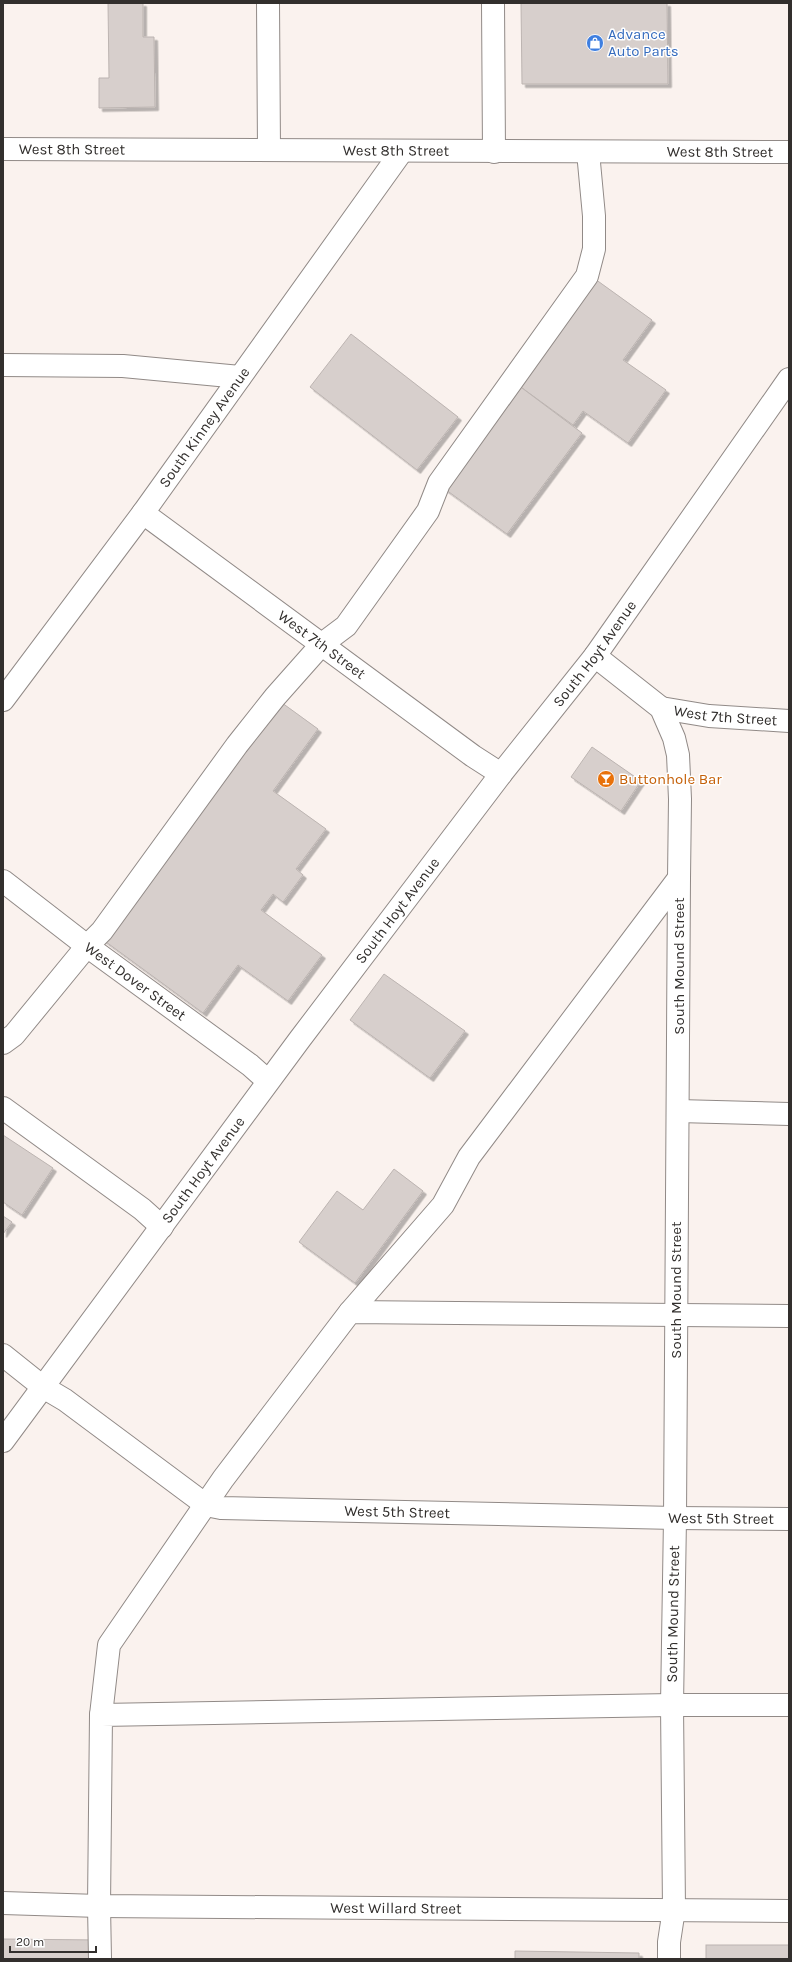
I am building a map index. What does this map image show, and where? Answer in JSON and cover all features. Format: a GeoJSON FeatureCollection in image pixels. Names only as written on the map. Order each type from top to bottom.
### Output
{"type":"FeatureCollection","features":[{"type":"Feature","properties":{"kind":"street"},"geometry":{"type":"LineString","coordinates":[[268,3],[269,150]]}},
{"type":"Feature","properties":{"kind":"street"},"geometry":{"type":"LineString","coordinates":[[494,3],[494,152]]}},
{"type":"Feature","properties":{"kind":"street","name":"West 8th Street"},"geometry":{"type":"LineString","coordinates":[[3,149],[789,152]]}},
{"type":"Feature","properties":{"kind":"street","name":"South Kinney Avenue"},"geometry":{"type":"LineString","coordinates":[[3,700],[143,513],[402,151]]}},
{"type":"Feature","properties":{"kind":"street"},"geometry":{"type":"LineString","coordinates":[[3,1043],[14,1035],[87,946],[102,931],[237,745],[279,692],[322,644],[346,626],[428,511],[439,483],[587,276],[594,249],[594,216],[588,152]]}},
{"type":"Feature","properties":{"kind":"street"},"geometry":{"type":"LineString","coordinates":[[3,365],[123,366],[240,377]]}},
{"type":"Feature","properties":{"kind":"street","name":"South Hoyt Avenue"},"geometry":{"type":"LineString","coordinates":[[3,1441],[268,1081],[501,774],[595,656],[785,390]]}},
{"type":"Feature","properties":{"kind":"street","name":"West 7th Street"},"geometry":{"type":"LineString","coordinates":[[143,513],[473,756],[501,774]]}},
{"type":"Feature","properties":{"kind":"street","name":"South Mound Street"},"geometry":{"type":"LineString","coordinates":[[595,656],[661,708],[674,738],[678,755],[680,800],[675,1518],[672,1705],[674,1909],[669,1942],[669,1959]]}},
{"type":"Feature","properties":{"kind":"street","name":"West 7th Street"},"geometry":{"type":"LineString","coordinates":[[661,708],[709,716],[789,721]]}},
{"type":"Feature","properties":{"kind":"street"},"geometry":{"type":"LineString","coordinates":[[100,1959],[99,1906],[101,1715],[109,1645],[223,1479],[350,1312],[443,1205],[469,1157],[679,878]]}},
{"type":"Feature","properties":{"kind":"street","name":"West Dover Street"},"geometry":{"type":"LineString","coordinates":[[3,881],[87,946],[250,1065],[268,1081]]}},
{"type":"Feature","properties":{"kind":"street"},"geometry":{"type":"LineString","coordinates":[[3,1108],[142,1209],[162,1227]]}},
{"type":"Feature","properties":{"kind":"street"},"geometry":{"type":"LineString","coordinates":[[678,1111],[789,1114]]}},
{"type":"Feature","properties":{"kind":"street"},"geometry":{"type":"LineString","coordinates":[[350,1312],[789,1316]]}},
{"type":"Feature","properties":{"kind":"street","name":"West 5th Street"},"geometry":{"type":"LineString","coordinates":[[3,1355],[43,1387],[65,1400],[206,1505],[221,1508],[675,1518],[789,1519]]}},
{"type":"Feature","properties":{"kind":"street"},"geometry":{"type":"LineString","coordinates":[[101,1715],[672,1705],[789,1705]]}},
{"type":"Feature","properties":{"kind":"street","name":"West Willard Street"},"geometry":{"type":"LineString","coordinates":[[3,1903],[99,1906],[789,1911]]}},
{"type":"Feature","properties":{"kind":"building"},"geometry":{"type":"Polygon","coordinates":[[[108,3],[143,3],[143,37],[154,37],[155,107],[99,108],[99,78],[109,78],[108,3]]]}},
{"type":"Feature","properties":{"kind":"building","name":"Advance Auto Parts"},"geometry":{"type":"Polygon","coordinates":[[[521,3],[667,3],[668,84],[522,84],[521,3]]]}},
{"type":"Feature","properties":{"kind":"building"},"geometry":{"type":"Polygon","coordinates":[[[595,279],[652,320],[623,360],[666,390],[628,443],[583,411],[573,425],[518,385],[595,279]]]}},
{"type":"Feature","properties":{"kind":"building"},"geometry":{"type":"Polygon","coordinates":[[[351,334],[458,417],[417,470],[310,387],[351,334]]]}},
{"type":"Feature","properties":{"kind":"building"},"geometry":{"type":"Polygon","coordinates":[[[518,385],[582,433],[507,534],[442,487],[518,385]]]}},
{"type":"Feature","properties":{"kind":"building"},"geometry":{"type":"Polygon","coordinates":[[[278,700],[318,729],[273,791],[326,829],[296,869],[303,875],[283,902],[273,894],[261,910],[322,955],[288,1001],[238,965],[203,1013],[102,939],[278,700]]]}},
{"type":"Feature","properties":{"kind":"building","name":"Buttonhole Bar"},"geometry":{"type":"Polygon","coordinates":[[[592,747],[641,781],[621,811],[571,777],[592,747]]]}},
{"type":"Feature","properties":{"kind":"building"},"geometry":{"type":"Polygon","coordinates":[[[384,974],[465,1031],[430,1078],[350,1020],[384,974]]]}},
{"type":"Feature","properties":{"kind":"building"},"geometry":{"type":"Polygon","coordinates":[[[3,1135],[53,1168],[22,1215],[3,1202],[3,1135]]]}},
{"type":"Feature","properties":{"kind":"building"},"geometry":{"type":"Polygon","coordinates":[[[394,1169],[423,1191],[355,1283],[299,1242],[337,1191],[363,1210],[394,1169]]]}},
{"type":"Feature","properties":{"kind":"building"},"geometry":{"type":"Polygon","coordinates":[[[3,1216],[12,1222],[3,1234],[3,1216]]]}},
{"type":"Feature","properties":{"kind":"building"},"geometry":{"type":"Polygon","coordinates":[[[3,1939],[100,1940],[100,1959],[3,1959],[3,1939]]]}},
{"type":"Feature","properties":{"kind":"building"},"geometry":{"type":"Polygon","coordinates":[[[706,1945],[789,1945],[789,1959],[706,1959],[706,1945]]]}},
{"type":"Feature","properties":{"kind":"building"},"geometry":{"type":"Polygon","coordinates":[[[515,1951],[639,1953],[639,1959],[515,1959],[515,1951]]]}},
{"type":"Feature","properties":{"kind":"place","name":"Advance Auto Parts"},"geometry":{"type":"Point","coordinates":[595,43]}},
{"type":"Feature","properties":{"kind":"place","name":"Buttonhole Bar"},"geometry":{"type":"Point","coordinates":[606,779]}}]}
